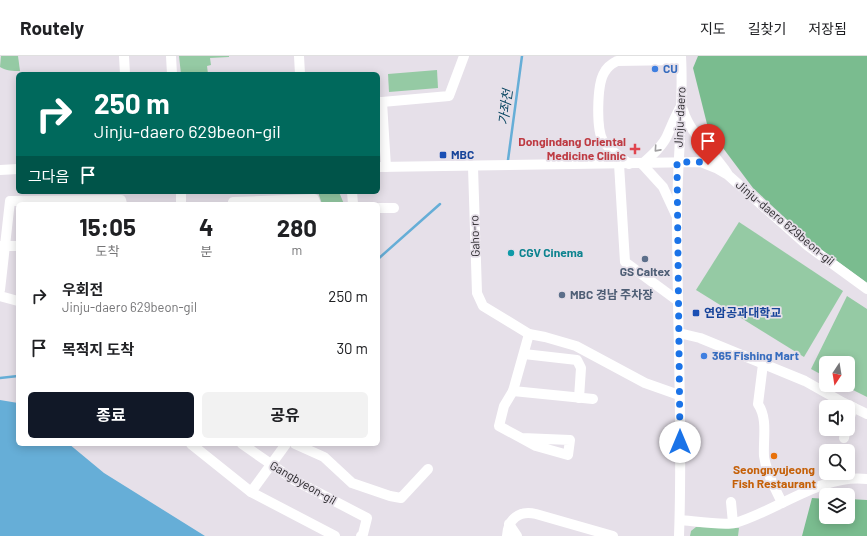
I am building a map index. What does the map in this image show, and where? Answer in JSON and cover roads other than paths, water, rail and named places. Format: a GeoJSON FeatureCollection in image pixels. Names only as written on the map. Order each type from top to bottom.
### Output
{"type":"FeatureCollection","features":[{"type":"Feature","properties":{"kind":"street"},"geometry":{"type":"LineString","coordinates":[[124,56],[124,72]]}},
{"type":"Feature","properties":{"kind":"street"},"geometry":{"type":"LineString","coordinates":[[171,56],[172,72]]}},
{"type":"Feature","properties":{"kind":"street"},"geometry":{"type":"LineString","coordinates":[[299,56],[300,72]]}},
{"type":"Feature","properties":{"kind":"street"},"geometry":{"type":"LineString","coordinates":[[464,56],[449,96],[380,102],[382,167],[473,167],[677,162]]}},
{"type":"Feature","properties":{"kind":"street"},"geometry":{"type":"LineString","coordinates":[[678,301],[625,262],[624,164],[603,141],[599,102],[603,74],[610,64],[617,61],[682,57]]}},
{"type":"Feature","properties":{"kind":"street","name":"Jinju-daero"},"geometry":{"type":"LineString","coordinates":[[679,536],[677,162],[681,106],[682,57]]}},
{"type":"Feature","properties":{"kind":"street"},"geometry":{"type":"LineString","coordinates":[[642,164],[661,146],[667,136],[670,125],[681,106]]}},
{"type":"Feature","properties":{"kind":"street"},"geometry":{"type":"LineString","coordinates":[[681,106],[692,130],[718,159],[728,175]]}},
{"type":"Feature","properties":{"kind":"street","name":"Jinju-daero 629beon-gil"},"geometry":{"type":"LineString","coordinates":[[677,162],[701,162],[728,175],[808,246],[867,289]]}},
{"type":"Feature","properties":{"kind":"street"},"geometry":{"type":"LineString","coordinates":[[642,164],[648,169],[663,188],[677,216]]}},
{"type":"Feature","properties":{"kind":"street","name":"Gaho-ro"},"geometry":{"type":"LineString","coordinates":[[473,167],[477,293],[481,304],[529,334]]}},
{"type":"Feature","properties":{"kind":"street"},"geometry":{"type":"LineString","coordinates":[[0,170],[16,169]]}},
{"type":"Feature","properties":{"kind":"street"},"geometry":{"type":"LineString","coordinates":[[273,202],[314,199],[315,202]]}},
{"type":"Feature","properties":{"kind":"street"},"geometry":{"type":"LineString","coordinates":[[0,290],[2,246],[10,201],[122,202]]}},
{"type":"Feature","properties":{"kind":"street"},"geometry":{"type":"LineString","coordinates":[[380,208],[394,208]]}},
{"type":"Feature","properties":{"kind":"street"},"geometry":{"type":"LineString","coordinates":[[2,246],[16,246]]}},
{"type":"Feature","properties":{"kind":"street"},"geometry":{"type":"LineString","coordinates":[[0,296],[16,300]]}},
{"type":"Feature","properties":{"kind":"street"},"geometry":{"type":"LineString","coordinates":[[679,333],[700,338],[763,364],[805,382],[838,400]]}},
{"type":"Feature","properties":{"kind":"street"},"geometry":{"type":"LineString","coordinates":[[522,438],[499,426],[504,406],[513,391],[529,334],[576,346],[645,383],[679,395]]}},
{"type":"Feature","properties":{"kind":"street"},"geometry":{"type":"LineString","coordinates":[[524,354],[577,360],[581,368],[579,398]]}},
{"type":"Feature","properties":{"kind":"street"},"geometry":{"type":"LineString","coordinates":[[763,364],[758,404],[763,412],[764,456],[767,470],[782,503]]}},
{"type":"Feature","properties":{"kind":"street"},"geometry":{"type":"LineString","coordinates":[[513,391],[593,399]]}},
{"type":"Feature","properties":{"kind":"street"},"geometry":{"type":"LineString","coordinates":[[855,409],[867,414]]}},
{"type":"Feature","properties":{"kind":"street"},"geometry":{"type":"LineString","coordinates":[[194,446],[251,492],[334,536]]}},
{"type":"Feature","properties":{"kind":"street","name":"Gangbyeon-gil"},"geometry":{"type":"LineString","coordinates":[[245,446],[294,480],[367,518],[363,534],[361,536]]}},
{"type":"Feature","properties":{"kind":"street"},"geometry":{"type":"LineString","coordinates":[[251,492],[285,446]]}},
{"type":"Feature","properties":{"kind":"street"},"geometry":{"type":"LineString","coordinates":[[299,446],[324,457],[352,483],[390,496],[401,498],[428,469]]}},
{"type":"Feature","properties":{"kind":"street"},"geometry":{"type":"LineString","coordinates":[[680,520],[734,523],[840,480],[854,478],[867,479]]}},
{"type":"Feature","properties":{"kind":"street"},"geometry":{"type":"LineString","coordinates":[[731,502],[734,523]]}},
{"type":"Feature","properties":{"kind":"street"},"geometry":{"type":"LineString","coordinates":[[499,536],[508,529],[513,518],[523,513],[531,513],[613,536]]}},
{"type":"Feature","properties":{"kind":"street"},"geometry":{"type":"LineString","coordinates":[[508,529],[517,536]]}},
{"type":"Feature","properties":{"kind":"water"},"geometry":{"type":"Polygon","coordinates":[[[0,400],[16,403],[16,446],[71,446],[104,473],[205,536],[0,536],[0,400]]]}},
{"type":"Feature","properties":{"kind":"waterway","name":"가좌천"},"geometry":{"type":"LineString","coordinates":[[508,160],[522,56]]}},
{"type":"Feature","properties":{"kind":"waterway","name":"가좌천"},"geometry":{"type":"LineString","coordinates":[[380,257],[440,204]]}},
{"type":"Feature","properties":{"kind":"waterway","name":"가좌천"},"geometry":{"type":"LineString","coordinates":[[0,378],[16,376]]}},
{"type":"Feature","properties":{"kind":"place","name":"CU"},"geometry":{"type":"Point","coordinates":[655,69]}},
{"type":"Feature","properties":{"kind":"place","name":"Dongindang Oriental Medicine Clinic"},"geometry":{"type":"Point","coordinates":[635,149]}},
{"type":"Feature","properties":{"kind":"place","name":"MBC"},"geometry":{"type":"Point","coordinates":[443,155]}},
{"type":"Feature","properties":{"kind":"place","name":"CGV Cinema"},"geometry":{"type":"Point","coordinates":[511,253]}},
{"type":"Feature","properties":{"kind":"place","name":"GS Caltex"},"geometry":{"type":"Point","coordinates":[645,259]}},
{"type":"Feature","properties":{"kind":"place","name":"MBC 경남 주차장"},"geometry":{"type":"Point","coordinates":[562,295]}},
{"type":"Feature","properties":{"kind":"place","name":"연암공과대학교"},"geometry":{"type":"Point","coordinates":[696,313]}},
{"type":"Feature","properties":{"kind":"place","name":"365 Fishing Mart"},"geometry":{"type":"Point","coordinates":[704,356]}},
{"type":"Feature","properties":{"kind":"place","name":"Seongnyujeong Fish Restaurant"},"geometry":{"type":"Point","coordinates":[774,456]}}]}
